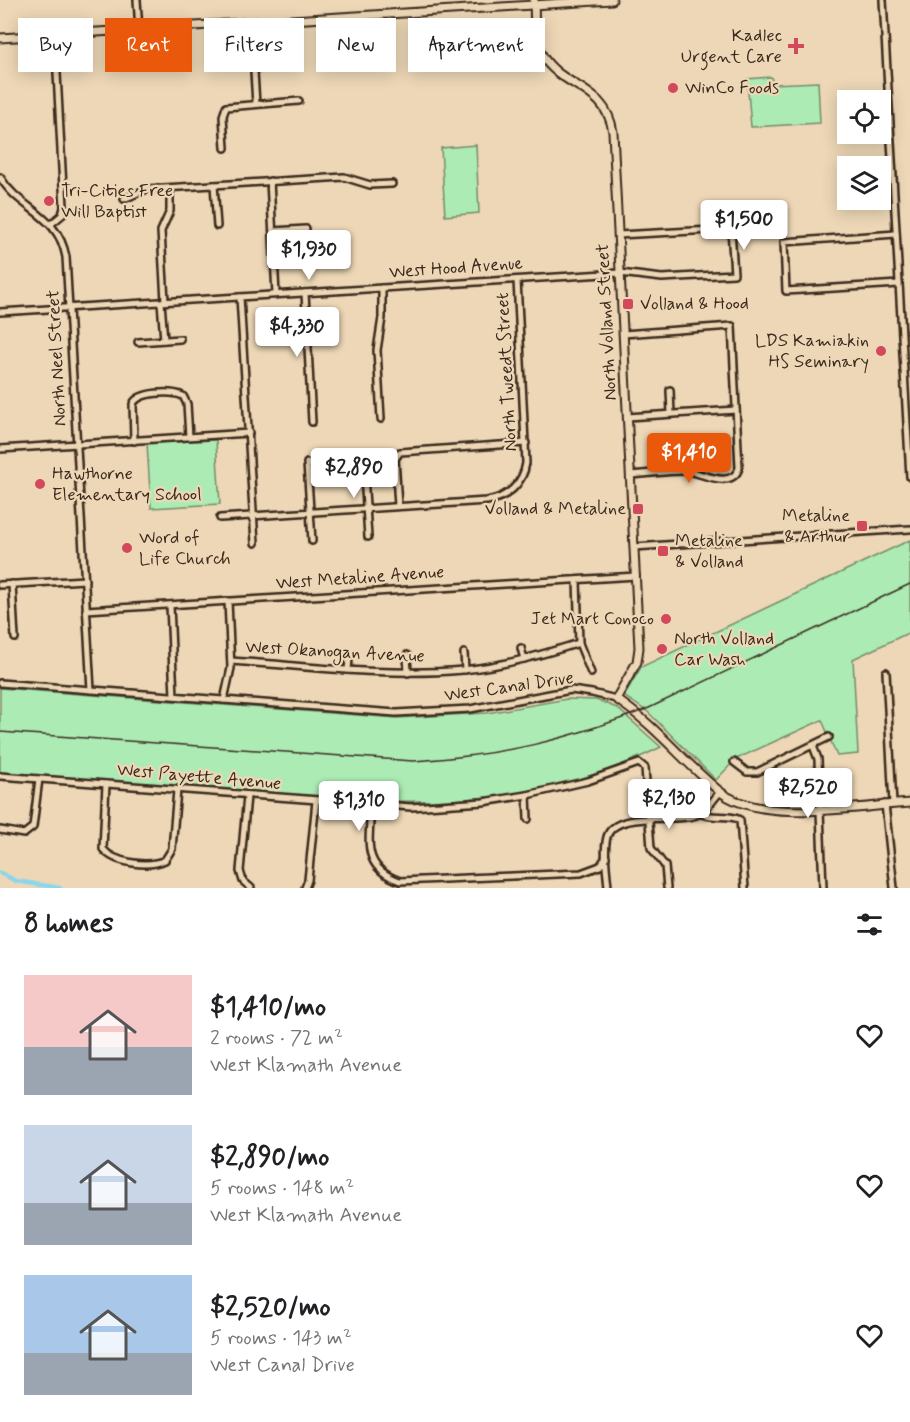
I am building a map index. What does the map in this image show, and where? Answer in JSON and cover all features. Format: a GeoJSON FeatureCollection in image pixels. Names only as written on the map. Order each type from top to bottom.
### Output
{"type":"FeatureCollection","features":[{"type":"Feature","properties":{"kind":"main road"},"geometry":{"type":"LineString","coordinates":[[304,19],[534,2],[612,0]]}},
{"type":"Feature","properties":{"kind":"main road","name":"North Volland Street"},"geometry":{"type":"LineString","coordinates":[[534,2],[538,43],[546,61],[560,75],[597,98],[611,122],[639,659],[616,699]]}},
{"type":"Feature","properties":{"kind":"main road"},"geometry":{"type":"LineString","coordinates":[[0,38],[18,37]]}},
{"type":"Feature","properties":{"kind":"main road","name":"West Canal Drive"},"geometry":{"type":"LineString","coordinates":[[616,699],[633,710],[720,792],[746,805],[763,809],[819,809],[910,803]]}},
{"type":"Feature","properties":{"kind":"street"},"geometry":{"type":"LineString","coordinates":[[137,0],[138,18]]}},
{"type":"Feature","properties":{"kind":"street"},"geometry":{"type":"LineString","coordinates":[[884,0],[910,477]]}},
{"type":"Feature","properties":{"kind":"street"},"geometry":{"type":"LineString","coordinates":[[0,177],[16,198],[51,224],[62,215],[64,207],[57,72]]}},
{"type":"Feature","properties":{"kind":"street"},"geometry":{"type":"LineString","coordinates":[[254,72],[256,104]]}},
{"type":"Feature","properties":{"kind":"street"},"geometry":{"type":"LineString","coordinates":[[225,148],[224,109],[299,101]]}},
{"type":"Feature","properties":{"kind":"street"},"geometry":{"type":"LineString","coordinates":[[124,199],[141,190],[344,177],[370,185],[392,184]]}},
{"type":"Feature","properties":{"kind":"street"},"geometry":{"type":"LineString","coordinates":[[270,182],[276,294]]}},
{"type":"Feature","properties":{"kind":"street"},"geometry":{"type":"LineString","coordinates":[[214,185],[217,226]]}},
{"type":"Feature","properties":{"kind":"street"},"geometry":{"type":"LineString","coordinates":[[164,340],[161,231],[171,205],[170,188]]}},
{"type":"Feature","properties":{"kind":"street","name":"North Neel Street"},"geometry":{"type":"LineString","coordinates":[[51,224],[65,252],[70,307],[91,690]]}},
{"type":"Feature","properties":{"kind":"street"},"geometry":{"type":"LineString","coordinates":[[273,231],[306,229]]}},
{"type":"Feature","properties":{"kind":"street","name":"West Hood Avenue"},"geometry":{"type":"LineString","coordinates":[[0,312],[620,273],[662,278],[734,274],[731,229],[618,235]]}},
{"type":"Feature","properties":{"kind":"street"},"geometry":{"type":"LineString","coordinates":[[897,234],[784,242],[786,291],[899,284]]}},
{"type":"Feature","properties":{"kind":"street","name":"North Tweedt Street"},"geometry":{"type":"LineString","coordinates":[[398,507],[491,501],[509,493],[524,473],[526,443],[517,279]]}},
{"type":"Feature","properties":{"kind":"street"},"geometry":{"type":"LineString","coordinates":[[381,419],[377,350],[382,318],[382,288]]}},
{"type":"Feature","properties":{"kind":"street"},"geometry":{"type":"LineString","coordinates":[[305,293],[312,422]]}},
{"type":"Feature","properties":{"kind":"street"},"geometry":{"type":"LineString","coordinates":[[240,297],[255,543]]}},
{"type":"Feature","properties":{"kind":"street"},"geometry":{"type":"LineString","coordinates":[[623,334],[732,326],[739,468],[736,474],[712,478],[688,471],[630,475]]}},
{"type":"Feature","properties":{"kind":"street"},"geometry":{"type":"LineString","coordinates":[[138,342],[180,339]]}},
{"type":"Feature","properties":{"kind":"street"},"geometry":{"type":"LineString","coordinates":[[670,390],[671,414]]}},
{"type":"Feature","properties":{"kind":"street"},"geometry":{"type":"LineString","coordinates":[[135,441],[134,401],[139,396],[177,393],[185,398],[189,437]]}},
{"type":"Feature","properties":{"kind":"street"},"geometry":{"type":"LineString","coordinates":[[627,417],[736,410]]}},
{"type":"Feature","properties":{"kind":"street"},"geometry":{"type":"LineString","coordinates":[[0,449],[249,434]]}},
{"type":"Feature","properties":{"kind":"street"},"geometry":{"type":"LineString","coordinates":[[220,518],[398,507],[396,454],[402,451],[526,443]]}},
{"type":"Feature","properties":{"kind":"street"},"geometry":{"type":"LineString","coordinates":[[363,459],[368,537]]}},
{"type":"Feature","properties":{"kind":"street"},"geometry":{"type":"LineString","coordinates":[[307,463],[312,540]]}},
{"type":"Feature","properties":{"kind":"street"},"geometry":{"type":"LineString","coordinates":[[634,547],[910,529]]}},
{"type":"Feature","properties":{"kind":"street","name":"West Metaline Avenue"},"geometry":{"type":"LineString","coordinates":[[87,610],[636,576]]}},
{"type":"Feature","properties":{"kind":"street"},"geometry":{"type":"LineString","coordinates":[[0,585],[85,580]]}},
{"type":"Feature","properties":{"kind":"street"},"geometry":{"type":"LineString","coordinates":[[577,580],[579,643],[591,673]]}},
{"type":"Feature","properties":{"kind":"street"},"geometry":{"type":"LineString","coordinates":[[12,584],[15,638]]}},
{"type":"Feature","properties":{"kind":"street"},"geometry":{"type":"LineString","coordinates":[[224,700],[231,661],[228,601]]}},
{"type":"Feature","properties":{"kind":"street"},"geometry":{"type":"LineString","coordinates":[[170,604],[174,696]]}},
{"type":"Feature","properties":{"kind":"street","name":"West Okanogan Avenue"},"geometry":{"type":"LineString","coordinates":[[231,661],[408,673],[465,670],[524,659],[579,643]]}},
{"type":"Feature","properties":{"kind":"street"},"geometry":{"type":"LineString","coordinates":[[521,648],[524,659]]}},
{"type":"Feature","properties":{"kind":"street"},"geometry":{"type":"LineString","coordinates":[[464,653],[465,670]]}},
{"type":"Feature","properties":{"kind":"street"},"geometry":{"type":"LineString","coordinates":[[407,655],[408,673]]}},
{"type":"Feature","properties":{"kind":"street"},"geometry":{"type":"LineString","coordinates":[[290,665],[291,657]]}},
{"type":"Feature","properties":{"kind":"street"},"geometry":{"type":"LineString","coordinates":[[348,670],[349,659]]}},
{"type":"Feature","properties":{"kind":"street"},"geometry":{"type":"LineString","coordinates":[[886,672],[889,804],[894,888]]}},
{"type":"Feature","properties":{"kind":"street","name":"West Canal Drive"},"geometry":{"type":"LineString","coordinates":[[0,683],[396,713],[479,708],[571,690],[616,699]]}},
{"type":"Feature","properties":{"kind":"street"},"geometry":{"type":"LineString","coordinates":[[735,771],[737,764],[754,773],[830,737]]}},
{"type":"Feature","properties":{"kind":"street"},"geometry":{"type":"LineString","coordinates":[[813,746],[818,759],[823,888]]}},
{"type":"Feature","properties":{"kind":"street","name":"West Payette Avenue"},"geometry":{"type":"LineString","coordinates":[[0,776],[371,805],[448,805],[527,795],[642,764],[649,819]]}},
{"type":"Feature","properties":{"kind":"street"},"geometry":{"type":"LineString","coordinates":[[0,830],[20,834],[31,830],[36,818],[39,779]]}},
{"type":"Feature","properties":{"kind":"street"},"geometry":{"type":"LineString","coordinates":[[106,784],[103,849],[116,859],[149,863],[165,860],[172,849],[177,790]]}},
{"type":"Feature","properties":{"kind":"street"},"geometry":{"type":"LineString","coordinates":[[608,888],[607,840],[613,828],[627,821],[687,817],[700,813],[720,792]]}},
{"type":"Feature","properties":{"kind":"street"},"geometry":{"type":"LineString","coordinates":[[527,795],[528,819]]}},
{"type":"Feature","properties":{"kind":"street"},"geometry":{"type":"LineString","coordinates":[[247,796],[240,872],[243,881],[251,888]]}},
{"type":"Feature","properties":{"kind":"street"},"geometry":{"type":"LineString","coordinates":[[305,888],[308,880],[316,801]]}},
{"type":"Feature","properties":{"kind":"street"},"geometry":{"type":"LineString","coordinates":[[371,805],[371,857],[382,873],[400,880],[411,882],[581,873],[600,866],[606,857]]}},
{"type":"Feature","properties":{"kind":"street"},"geometry":{"type":"LineString","coordinates":[[700,813],[708,817],[733,817],[740,820],[745,888]]}},
{"type":"Feature","properties":{"kind":"street"},"geometry":{"type":"LineString","coordinates":[[649,819],[651,848],[665,866],[667,888]]}},
{"type":"Feature","properties":{"kind":"green space"},"geometry":{"type":"Polygon","coordinates":[[[771,77],[773,84],[818,82],[820,123],[751,127],[747,79],[771,77]]]}},
{"type":"Feature","properties":{"kind":"green space"},"geometry":{"type":"Polygon","coordinates":[[[476,145],[479,213],[445,216],[441,148],[476,145]]]}},
{"type":"Feature","properties":{"kind":"green space"},"geometry":{"type":"Polygon","coordinates":[[[216,440],[220,504],[151,508],[147,443],[216,440]]]}},
{"type":"Feature","properties":{"kind":"green space"},"geometry":{"type":"Polygon","coordinates":[[[910,540],[910,632],[853,659],[858,754],[837,756],[822,720],[736,759],[716,780],[648,712],[624,696],[641,667],[910,540]]]}},
{"type":"Feature","properties":{"kind":"green space"},"geometry":{"type":"Polygon","coordinates":[[[0,688],[397,718],[487,713],[567,699],[596,700],[617,708],[661,747],[611,769],[560,784],[509,794],[457,800],[405,801],[300,797],[0,774],[0,688]]]}},
{"type":"Feature","properties":{"kind":"waterway"},"geometry":{"type":"LineString","coordinates":[[0,873],[16,881],[60,888]]}},
{"type":"Feature","properties":{"kind":"railway"},"geometry":{"type":"LineString","coordinates":[[0,732],[413,761],[475,755],[561,738],[649,708],[910,584]]}},
{"type":"Feature","properties":{"kind":"place","name":"Kadlec Urgent Care"},"geometry":{"type":"Point","coordinates":[796,46]}},
{"type":"Feature","properties":{"kind":"place","name":"WinCo Foods"},"geometry":{"type":"Point","coordinates":[673,88]}},
{"type":"Feature","properties":{"kind":"place","name":"Tri-Cities Free Will Baptist"},"geometry":{"type":"Point","coordinates":[49,201]}},
{"type":"Feature","properties":{"kind":"place","name":"Volland & Hood"},"geometry":{"type":"Point","coordinates":[628,304]}},
{"type":"Feature","properties":{"kind":"place","name":"LDS Kamiakin HS Seminary"},"geometry":{"type":"Point","coordinates":[881,351]}},
{"type":"Feature","properties":{"kind":"place","name":"Hawthorne Elementary School"},"geometry":{"type":"Point","coordinates":[40,484]}},
{"type":"Feature","properties":{"kind":"place","name":"Volland & Metaline"},"geometry":{"type":"Point","coordinates":[638,509]}},
{"type":"Feature","properties":{"kind":"place","name":"Metaline & Arthur"},"geometry":{"type":"Point","coordinates":[862,526]}},
{"type":"Feature","properties":{"kind":"place","name":"Word of Life Church"},"geometry":{"type":"Point","coordinates":[127,548]}},
{"type":"Feature","properties":{"kind":"place","name":"Metaline & Volland"},"geometry":{"type":"Point","coordinates":[663,551]}},
{"type":"Feature","properties":{"kind":"place","name":"Jet Mart Conoco"},"geometry":{"type":"Point","coordinates":[666,619]}},
{"type":"Feature","properties":{"kind":"place","name":"North Volland Car Wash"},"geometry":{"type":"Point","coordinates":[662,649]}}]}
